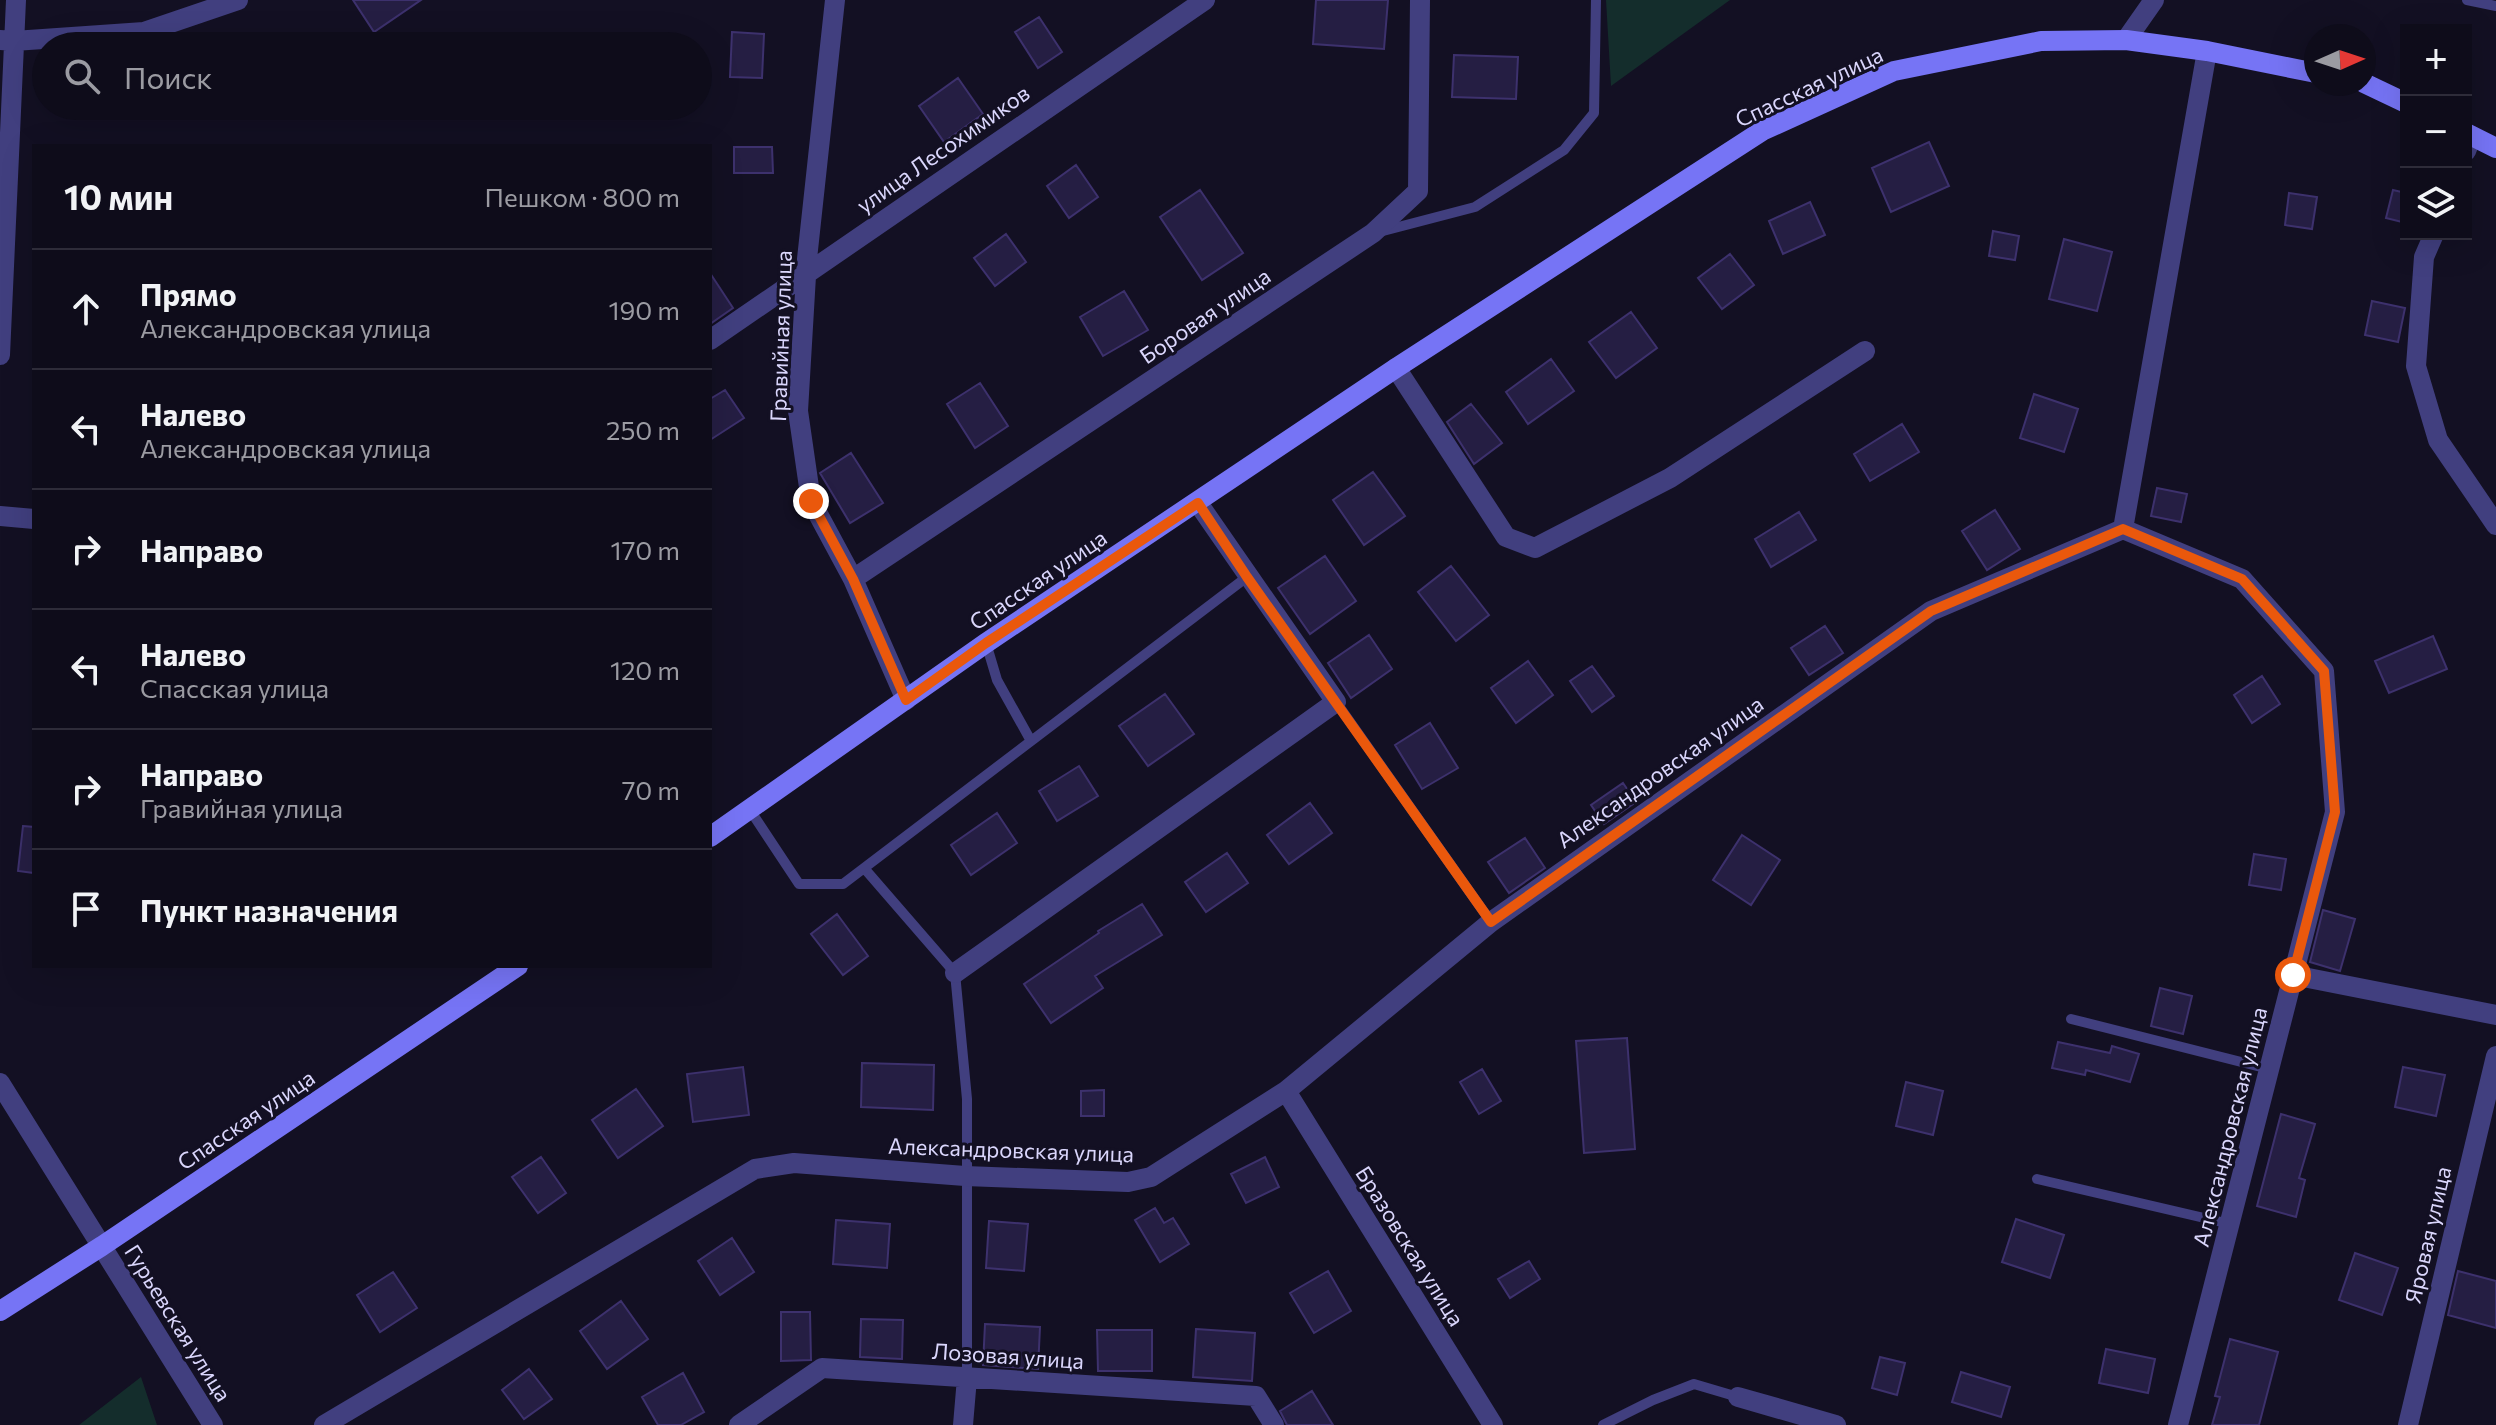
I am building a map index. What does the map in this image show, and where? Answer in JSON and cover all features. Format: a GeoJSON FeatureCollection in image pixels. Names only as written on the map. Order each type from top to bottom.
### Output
{"type":"FeatureCollection","features":[{"type":"Feature","properties":{"kind":"street"},"geometry":{"type":"LineString","coordinates":[[0,355],[7,40],[16,0]]}},
{"type":"Feature","properties":{"kind":"street"},"geometry":{"type":"LineString","coordinates":[[144,32],[238,0]]}},
{"type":"Feature","properties":{"kind":"street","name":"Гравийная улица"},"geometry":{"type":"LineString","coordinates":[[835,0],[806,274],[798,411],[811,501],[853,579],[906,700]]}},
{"type":"Feature","properties":{"kind":"street","name":"улица Лесохимиков"},"geometry":{"type":"LineString","coordinates":[[712,339],[1205,0]]}},
{"type":"Feature","properties":{"kind":"street","name":"Боровая улица"},"geometry":{"type":"LineString","coordinates":[[853,579],[1373,233],[1418,191],[1420,0]]}},
{"type":"Feature","properties":{"kind":"street"},"geometry":{"type":"LineString","coordinates":[[2126,40],[2154,0]]}},
{"type":"Feature","properties":{"kind":"street"},"geometry":{"type":"LineString","coordinates":[[7,40],[32,39]]}},
{"type":"Feature","properties":{"kind":"street","name":"Спасская улица"},"geometry":{"type":"LineString","coordinates":[[712,836],[986,643],[1396,368],[1762,131],[1894,71],[2041,41],[2126,40],[2207,51],[2304,71]]}},
{"type":"Feature","properties":{"kind":"street"},"geometry":{"type":"LineString","coordinates":[[2123,529],[2207,51]]}},
{"type":"Feature","properties":{"kind":"street"},"geometry":{"type":"LineString","coordinates":[[2376,89],[2400,100]]}},
{"type":"Feature","properties":{"kind":"street"},"geometry":{"type":"LineString","coordinates":[[2472,141],[2496,148]]}},
{"type":"Feature","properties":{"kind":"street"},"geometry":{"type":"LineString","coordinates":[[2431,240],[2424,257],[2416,366],[2438,440],[2496,525]]}},
{"type":"Feature","properties":{"kind":"street"},"geometry":{"type":"LineString","coordinates":[[1396,368],[1506,537],[1535,548],[1670,478],[1865,351]]}},
{"type":"Feature","properties":{"kind":"street"},"geometry":{"type":"LineString","coordinates":[[955,973],[1336,702],[1198,503]]}},
{"type":"Feature","properties":{"kind":"street"},"geometry":{"type":"LineString","coordinates":[[0,516],[32,519]]}},
{"type":"Feature","properties":{"kind":"street","name":"Александровская улица"},"geometry":{"type":"LineString","coordinates":[[324,1425],[755,1169],[794,1163],[965,1176],[1128,1182],[1151,1177],[1286,1091],[1491,922],[1931,611],[2123,529],[2242,579],[2324,671],[2335,812],[2178,1425]]}},
{"type":"Feature","properties":{"kind":"street","name":"Спасская улица"},"geometry":{"type":"LineString","coordinates":[[0,1311],[102,1246],[515,968]]}},
{"type":"Feature","properties":{"kind":"street"},"geometry":{"type":"LineString","coordinates":[[2293,975],[2496,1015]]}},
{"type":"Feature","properties":{"kind":"street","name":"Яровая улица"},"geometry":{"type":"LineString","coordinates":[[2408,1425],[2496,1056]]}},
{"type":"Feature","properties":{"kind":"street","name":"Гурьевская улица"},"geometry":{"type":"LineString","coordinates":[[0,1083],[213,1425]]}},
{"type":"Feature","properties":{"kind":"street","name":"Бразовская улица"},"geometry":{"type":"LineString","coordinates":[[1286,1091],[1493,1425]]}},
{"type":"Feature","properties":{"kind":"street","name":"Лозовая улица"},"geometry":{"type":"LineString","coordinates":[[739,1425],[822,1368],[1256,1396],[1274,1425]]}},
{"type":"Feature","properties":{"kind":"street"},"geometry":{"type":"LineString","coordinates":[[963,1425],[967,1378]]}},
{"type":"Feature","properties":{"kind":"street"},"geometry":{"type":"LineString","coordinates":[[1738,1397],[1836,1425]]}},
{"type":"Feature","properties":{"kind":"lane"},"geometry":{"type":"LineString","coordinates":[[1373,233],[1475,207],[1564,150],[1594,113],[1596,0]]}},
{"type":"Feature","properties":{"kind":"lane"},"geometry":{"type":"LineString","coordinates":[[2467,0],[2496,6]]}},
{"type":"Feature","properties":{"kind":"lane"},"geometry":{"type":"LineString","coordinates":[[750,810],[799,884],[843,884],[1247,577]]}},
{"type":"Feature","properties":{"kind":"lane"},"geometry":{"type":"LineString","coordinates":[[986,643],[997,680],[1031,741]]}},
{"type":"Feature","properties":{"kind":"lane"},"geometry":{"type":"LineString","coordinates":[[1336,702],[1491,922]]}},
{"type":"Feature","properties":{"kind":"lane"},"geometry":{"type":"LineString","coordinates":[[864,868],[955,973],[967,1099],[967,1378]]}},
{"type":"Feature","properties":{"kind":"lane"},"geometry":{"type":"LineString","coordinates":[[2071,1019],[2269,1069]]}},
{"type":"Feature","properties":{"kind":"lane"},"geometry":{"type":"LineString","coordinates":[[2037,1179],[2230,1224]]}},
{"type":"Feature","properties":{"kind":"lane"},"geometry":{"type":"LineString","coordinates":[[1603,1425],[1694,1384],[1738,1397]]}},
{"type":"Feature","properties":{"kind":"green space"},"geometry":{"type":"Polygon","coordinates":[[[1606,0],[1730,0],[1611,86],[1606,0]]]}},
{"type":"Feature","properties":{"kind":"green space"},"geometry":{"type":"Polygon","coordinates":[[[141,1377],[157,1425],[79,1425],[141,1377]]]}},
{"type":"Feature","properties":{"kind":"building"},"geometry":{"type":"Polygon","coordinates":[[[353,0],[421,0],[374,32],[353,0]]]}},
{"type":"Feature","properties":{"kind":"building"},"geometry":{"type":"Polygon","coordinates":[[[1316,0],[1388,0],[1384,49],[1313,44],[1316,0]]]}},
{"type":"Feature","properties":{"kind":"building"},"geometry":{"type":"Polygon","coordinates":[[[1039,17],[1062,52],[1038,68],[1015,32],[1039,17]]]}},
{"type":"Feature","properties":{"kind":"building"},"geometry":{"type":"Polygon","coordinates":[[[732,32],[764,34],[762,78],[730,77],[732,32]]]}},
{"type":"Feature","properties":{"kind":"building"},"geometry":{"type":"Polygon","coordinates":[[[1454,55],[1518,57],[1516,99],[1452,97],[1454,55]]]}},
{"type":"Feature","properties":{"kind":"building"},"geometry":{"type":"Polygon","coordinates":[[[958,78],[983,114],[944,142],[919,106],[958,78]]]}},
{"type":"Feature","properties":{"kind":"building"},"geometry":{"type":"Polygon","coordinates":[[[1929,142],[1949,186],[1891,212],[1872,168],[1929,142]]]}},
{"type":"Feature","properties":{"kind":"building"},"geometry":{"type":"Polygon","coordinates":[[[734,147],[772,147],[773,173],[734,173],[734,147]]]}},
{"type":"Feature","properties":{"kind":"building"},"geometry":{"type":"Polygon","coordinates":[[[1076,165],[1098,197],[1069,218],[1047,186],[1076,165]]]}},
{"type":"Feature","properties":{"kind":"building"},"geometry":{"type":"Polygon","coordinates":[[[1200,190],[1243,253],[1202,280],[1160,217],[1200,190]]]}},
{"type":"Feature","properties":{"kind":"building"},"geometry":{"type":"Polygon","coordinates":[[[2393,190],[2400,192],[2400,222],[2386,218],[2393,190]]]}},
{"type":"Feature","properties":{"kind":"building"},"geometry":{"type":"Polygon","coordinates":[[[2289,193],[2317,197],[2312,229],[2285,225],[2289,193]]]}},
{"type":"Feature","properties":{"kind":"building"},"geometry":{"type":"Polygon","coordinates":[[[1810,202],[1825,235],[1783,254],[1769,221],[1810,202]]]}},
{"type":"Feature","properties":{"kind":"building"},"geometry":{"type":"Polygon","coordinates":[[[1993,231],[2019,236],[2015,260],[1989,256],[1993,231]]]}},
{"type":"Feature","properties":{"kind":"building"},"geometry":{"type":"Polygon","coordinates":[[[1006,234],[1026,262],[995,286],[974,258],[1006,234]]]}},
{"type":"Feature","properties":{"kind":"building"},"geometry":{"type":"Polygon","coordinates":[[[2064,239],[2112,252],[2097,311],[2049,299],[2064,239]]]}},
{"type":"Feature","properties":{"kind":"building"},"geometry":{"type":"Polygon","coordinates":[[[1730,254],[1754,285],[1722,309],[1698,278],[1730,254]]]}},
{"type":"Feature","properties":{"kind":"building"},"geometry":{"type":"Polygon","coordinates":[[[712,276],[733,308],[712,323],[712,276]]]}},
{"type":"Feature","properties":{"kind":"building"},"geometry":{"type":"Polygon","coordinates":[[[1124,291],[1148,330],[1103,356],[1080,317],[1124,291]]]}},
{"type":"Feature","properties":{"kind":"building"},"geometry":{"type":"Polygon","coordinates":[[[2372,301],[2405,308],[2398,342],[2365,335],[2372,301]]]}},
{"type":"Feature","properties":{"kind":"building"},"geometry":{"type":"Polygon","coordinates":[[[1631,312],[1657,348],[1616,378],[1589,342],[1631,312]]]}},
{"type":"Feature","properties":{"kind":"building"},"geometry":{"type":"Polygon","coordinates":[[[1551,359],[1574,391],[1528,424],[1506,392],[1551,359]]]}},
{"type":"Feature","properties":{"kind":"building"},"geometry":{"type":"Polygon","coordinates":[[[980,383],[1008,426],[975,448],[947,404],[980,383]]]}},
{"type":"Feature","properties":{"kind":"building"},"geometry":{"type":"Polygon","coordinates":[[[725,390],[744,418],[712,439],[712,398],[725,390]]]}},
{"type":"Feature","properties":{"kind":"building"},"geometry":{"type":"Polygon","coordinates":[[[2034,394],[2078,409],[2064,452],[2020,438],[2034,394]]]}},
{"type":"Feature","properties":{"kind":"building"},"geometry":{"type":"Polygon","coordinates":[[[1471,404],[1502,443],[1474,464],[1447,422],[1471,404]]]}},
{"type":"Feature","properties":{"kind":"building"},"geometry":{"type":"Polygon","coordinates":[[[1902,424],[1919,452],[1870,481],[1854,454],[1902,424]]]}},
{"type":"Feature","properties":{"kind":"building"},"geometry":{"type":"Polygon","coordinates":[[[851,453],[883,503],[850,523],[820,473],[851,453]]]}},
{"type":"Feature","properties":{"kind":"building"},"geometry":{"type":"Polygon","coordinates":[[[1373,472],[1405,516],[1364,545],[1333,500],[1373,472]]]}},
{"type":"Feature","properties":{"kind":"building"},"geometry":{"type":"Polygon","coordinates":[[[2157,488],[2187,494],[2181,522],[2151,516],[2157,488]]]}},
{"type":"Feature","properties":{"kind":"building"},"geometry":{"type":"Polygon","coordinates":[[[1995,510],[2020,549],[1987,570],[1962,531],[1995,510]]]}},
{"type":"Feature","properties":{"kind":"building"},"geometry":{"type":"Polygon","coordinates":[[[1799,512],[1816,540],[1771,567],[1755,539],[1799,512]]]}},
{"type":"Feature","properties":{"kind":"building"},"geometry":{"type":"Polygon","coordinates":[[[1325,556],[1356,601],[1310,634],[1278,588],[1325,556]]]}},
{"type":"Feature","properties":{"kind":"building"},"geometry":{"type":"Polygon","coordinates":[[[1451,566],[1489,615],[1456,641],[1418,592],[1451,566]]]}},
{"type":"Feature","properties":{"kind":"building"},"geometry":{"type":"Polygon","coordinates":[[[1825,626],[1843,653],[1809,675],[1791,648],[1825,626]]]}},
{"type":"Feature","properties":{"kind":"building"},"geometry":{"type":"Polygon","coordinates":[[[1369,635],[1392,669],[1351,698],[1328,663],[1369,635]]]}},
{"type":"Feature","properties":{"kind":"building"},"geometry":{"type":"Polygon","coordinates":[[[2433,636],[2447,669],[2389,693],[2375,661],[2433,636]]]}},
{"type":"Feature","properties":{"kind":"building"},"geometry":{"type":"Polygon","coordinates":[[[1528,661],[1553,695],[1516,723],[1491,688],[1528,661]]]}},
{"type":"Feature","properties":{"kind":"building"},"geometry":{"type":"Polygon","coordinates":[[[1592,666],[1614,696],[1592,712],[1570,681],[1592,666]]]}},
{"type":"Feature","properties":{"kind":"building"},"geometry":{"type":"Polygon","coordinates":[[[2262,676],[2280,704],[2252,723],[2234,695],[2262,676]]]}},
{"type":"Feature","properties":{"kind":"building"},"geometry":{"type":"Polygon","coordinates":[[[1165,694],[1194,734],[1148,766],[1119,726],[1165,694]]]}},
{"type":"Feature","properties":{"kind":"building"},"geometry":{"type":"Polygon","coordinates":[[[1430,723],[1458,768],[1422,789],[1395,745],[1430,723]]]}},
{"type":"Feature","properties":{"kind":"building"},"geometry":{"type":"Polygon","coordinates":[[[1079,766],[1098,796],[1057,821],[1039,791],[1079,766]]]}},
{"type":"Feature","properties":{"kind":"building"},"geometry":{"type":"Polygon","coordinates":[[[1623,783],[1636,802],[1604,824],[1591,805],[1623,783]]]}},
{"type":"Feature","properties":{"kind":"building"},"geometry":{"type":"Polygon","coordinates":[[[1310,803],[1332,833],[1289,864],[1267,835],[1310,803]]]}},
{"type":"Feature","properties":{"kind":"building"},"geometry":{"type":"Polygon","coordinates":[[[997,813],[1017,843],[971,875],[951,845],[997,813]]]}},
{"type":"Feature","properties":{"kind":"building"},"geometry":{"type":"Polygon","coordinates":[[[23,826],[32,827],[32,873],[18,871],[23,826]]]}},
{"type":"Feature","properties":{"kind":"building"},"geometry":{"type":"Polygon","coordinates":[[[1742,835],[1780,860],[1751,905],[1713,880],[1742,835]]]}},
{"type":"Feature","properties":{"kind":"building"},"geometry":{"type":"Polygon","coordinates":[[[1525,838],[1545,868],[1509,893],[1488,862],[1525,838]]]}},
{"type":"Feature","properties":{"kind":"building"},"geometry":{"type":"Polygon","coordinates":[[[1227,853],[1248,883],[1206,912],[1185,882],[1227,853]]]}},
{"type":"Feature","properties":{"kind":"building"},"geometry":{"type":"Polygon","coordinates":[[[2254,854],[2286,859],[2281,890],[2249,885],[2254,854]]]}},
{"type":"Feature","properties":{"kind":"building"},"geometry":{"type":"Polygon","coordinates":[[[1142,904],[1162,935],[1095,976],[1103,988],[1051,1023],[1024,984],[1142,904]]]}},
{"type":"Feature","properties":{"kind":"building"},"geometry":{"type":"Polygon","coordinates":[[[2323,910],[2355,919],[2340,971],[2310,962],[2323,910]]]}},
{"type":"Feature","properties":{"kind":"building"},"geometry":{"type":"Polygon","coordinates":[[[837,914],[868,956],[843,975],[811,934],[837,914]]]}},
{"type":"Feature","properties":{"kind":"building"},"geometry":{"type":"Polygon","coordinates":[[[2160,988],[2192,996],[2183,1034],[2151,1026],[2160,988]]]}},
{"type":"Feature","properties":{"kind":"building"},"geometry":{"type":"Polygon","coordinates":[[[1627,1038],[1635,1149],[1584,1153],[1576,1041],[1627,1038]]]}},
{"type":"Feature","properties":{"kind":"building"},"geometry":{"type":"Polygon","coordinates":[[[2058,1042],[2110,1053],[2112,1046],[2139,1054],[2130,1082],[2086,1070],[2085,1075],[2052,1068],[2058,1042]]]}},
{"type":"Feature","properties":{"kind":"building"},"geometry":{"type":"Polygon","coordinates":[[[862,1063],[934,1065],[933,1110],[861,1107],[862,1063]]]}},
{"type":"Feature","properties":{"kind":"building"},"geometry":{"type":"Polygon","coordinates":[[[743,1067],[749,1115],[693,1122],[687,1074],[743,1067]]]}},
{"type":"Feature","properties":{"kind":"building"},"geometry":{"type":"Polygon","coordinates":[[[2403,1067],[2445,1075],[2436,1116],[2395,1107],[2403,1067]]]}},
{"type":"Feature","properties":{"kind":"building"},"geometry":{"type":"Polygon","coordinates":[[[1482,1069],[1501,1101],[1479,1114],[1460,1082],[1482,1069]]]}},
{"type":"Feature","properties":{"kind":"building"},"geometry":{"type":"Polygon","coordinates":[[[1906,1082],[1943,1091],[1933,1135],[1896,1126],[1906,1082]]]}},
{"type":"Feature","properties":{"kind":"building"},"geometry":{"type":"Polygon","coordinates":[[[636,1089],[663,1126],[618,1158],[592,1120],[636,1089]]]}},
{"type":"Feature","properties":{"kind":"building"},"geometry":{"type":"Polygon","coordinates":[[[1104,1090],[1104,1116],[1081,1116],[1081,1091],[1104,1090]]]}},
{"type":"Feature","properties":{"kind":"building"},"geometry":{"type":"Polygon","coordinates":[[[2281,1114],[2315,1124],[2299,1178],[2305,1180],[2296,1217],[2257,1206],[2281,1114]]]}},
{"type":"Feature","properties":{"kind":"building"},"geometry":{"type":"Polygon","coordinates":[[[541,1157],[566,1193],[538,1213],[512,1177],[541,1157]]]}},
{"type":"Feature","properties":{"kind":"building"},"geometry":{"type":"Polygon","coordinates":[[[1265,1157],[1279,1187],[1246,1203],[1231,1174],[1265,1157]]]}},
{"type":"Feature","properties":{"kind":"building"},"geometry":{"type":"Polygon","coordinates":[[[1155,1208],[1164,1223],[1173,1218],[1189,1244],[1160,1262],[1135,1220],[1155,1208]]]}},
{"type":"Feature","properties":{"kind":"building"},"geometry":{"type":"Polygon","coordinates":[[[2016,1219],[2064,1235],[2050,1278],[2002,1262],[2016,1219]]]}},
{"type":"Feature","properties":{"kind":"building"},"geometry":{"type":"Polygon","coordinates":[[[836,1220],[890,1224],[887,1268],[833,1264],[836,1220]]]}},
{"type":"Feature","properties":{"kind":"building"},"geometry":{"type":"Polygon","coordinates":[[[989,1221],[1028,1224],[1024,1271],[986,1268],[989,1221]]]}},
{"type":"Feature","properties":{"kind":"building"},"geometry":{"type":"Polygon","coordinates":[[[732,1238],[754,1272],[720,1295],[698,1261],[732,1238]]]}},
{"type":"Feature","properties":{"kind":"building"},"geometry":{"type":"Polygon","coordinates":[[[2355,1253],[2398,1268],[2382,1315],[2339,1300],[2355,1253]]]}},
{"type":"Feature","properties":{"kind":"building"},"geometry":{"type":"Polygon","coordinates":[[[1529,1261],[1540,1279],[1510,1298],[1498,1279],[1529,1261]]]}},
{"type":"Feature","properties":{"kind":"building"},"geometry":{"type":"Polygon","coordinates":[[[1328,1271],[1351,1311],[1314,1333],[1290,1293],[1328,1271]]]}},
{"type":"Feature","properties":{"kind":"building"},"geometry":{"type":"Polygon","coordinates":[[[2458,1271],[2496,1281],[2496,1328],[2448,1315],[2458,1271]]]}},
{"type":"Feature","properties":{"kind":"building"},"geometry":{"type":"Polygon","coordinates":[[[393,1272],[417,1308],[380,1332],[357,1295],[393,1272]]]}},
{"type":"Feature","properties":{"kind":"building"},"geometry":{"type":"Polygon","coordinates":[[[621,1301],[648,1339],[607,1369],[580,1331],[621,1301]]]}},
{"type":"Feature","properties":{"kind":"building"},"geometry":{"type":"Polygon","coordinates":[[[781,1312],[810,1312],[811,1360],[781,1361],[781,1312]]]}},
{"type":"Feature","properties":{"kind":"building"},"geometry":{"type":"Polygon","coordinates":[[[861,1319],[903,1320],[902,1359],[860,1357],[861,1319]]]}},
{"type":"Feature","properties":{"kind":"building"},"geometry":{"type":"Polygon","coordinates":[[[985,1324],[1040,1327],[1038,1369],[983,1365],[985,1324]]]}},
{"type":"Feature","properties":{"kind":"building"},"geometry":{"type":"Polygon","coordinates":[[[1196,1329],[1255,1333],[1252,1381],[1193,1377],[1196,1329]]]}},
{"type":"Feature","properties":{"kind":"building"},"geometry":{"type":"Polygon","coordinates":[[[1097,1330],[1152,1330],[1152,1371],[1098,1371],[1097,1330]]]}},
{"type":"Feature","properties":{"kind":"building"},"geometry":{"type":"Polygon","coordinates":[[[2230,1339],[2278,1352],[2259,1425],[2212,1425],[2220,1397],[2215,1396],[2230,1339]]]}},
{"type":"Feature","properties":{"kind":"building"},"geometry":{"type":"Polygon","coordinates":[[[2106,1349],[2155,1359],[2148,1393],[2099,1383],[2106,1349]]]}},
{"type":"Feature","properties":{"kind":"building"},"geometry":{"type":"Polygon","coordinates":[[[1880,1357],[1905,1363],[1897,1395],[1872,1388],[1880,1357]]]}},
{"type":"Feature","properties":{"kind":"building"},"geometry":{"type":"Polygon","coordinates":[[[529,1369],[552,1399],[524,1419],[502,1390],[529,1369]]]}},
{"type":"Feature","properties":{"kind":"building"},"geometry":{"type":"Polygon","coordinates":[[[1961,1372],[2010,1387],[2001,1417],[1952,1402],[1961,1372]]]}},
{"type":"Feature","properties":{"kind":"building"},"geometry":{"type":"Polygon","coordinates":[[[683,1373],[704,1412],[681,1425],[658,1425],[642,1397],[683,1373]]]}},
{"type":"Feature","properties":{"kind":"building"},"geometry":{"type":"Polygon","coordinates":[[[1312,1391],[1333,1425],[1287,1425],[1280,1411],[1312,1391]]]}},
{"type":"Feature","properties":{"kind":"route"},"geometry":{"type":"LineString","coordinates":[[811,501],[853,579],[906,700],[986,643],[1198,503],[1491,922],[1931,611],[2123,529],[2242,579],[2324,671],[2335,812],[2293,975]]}}]}
